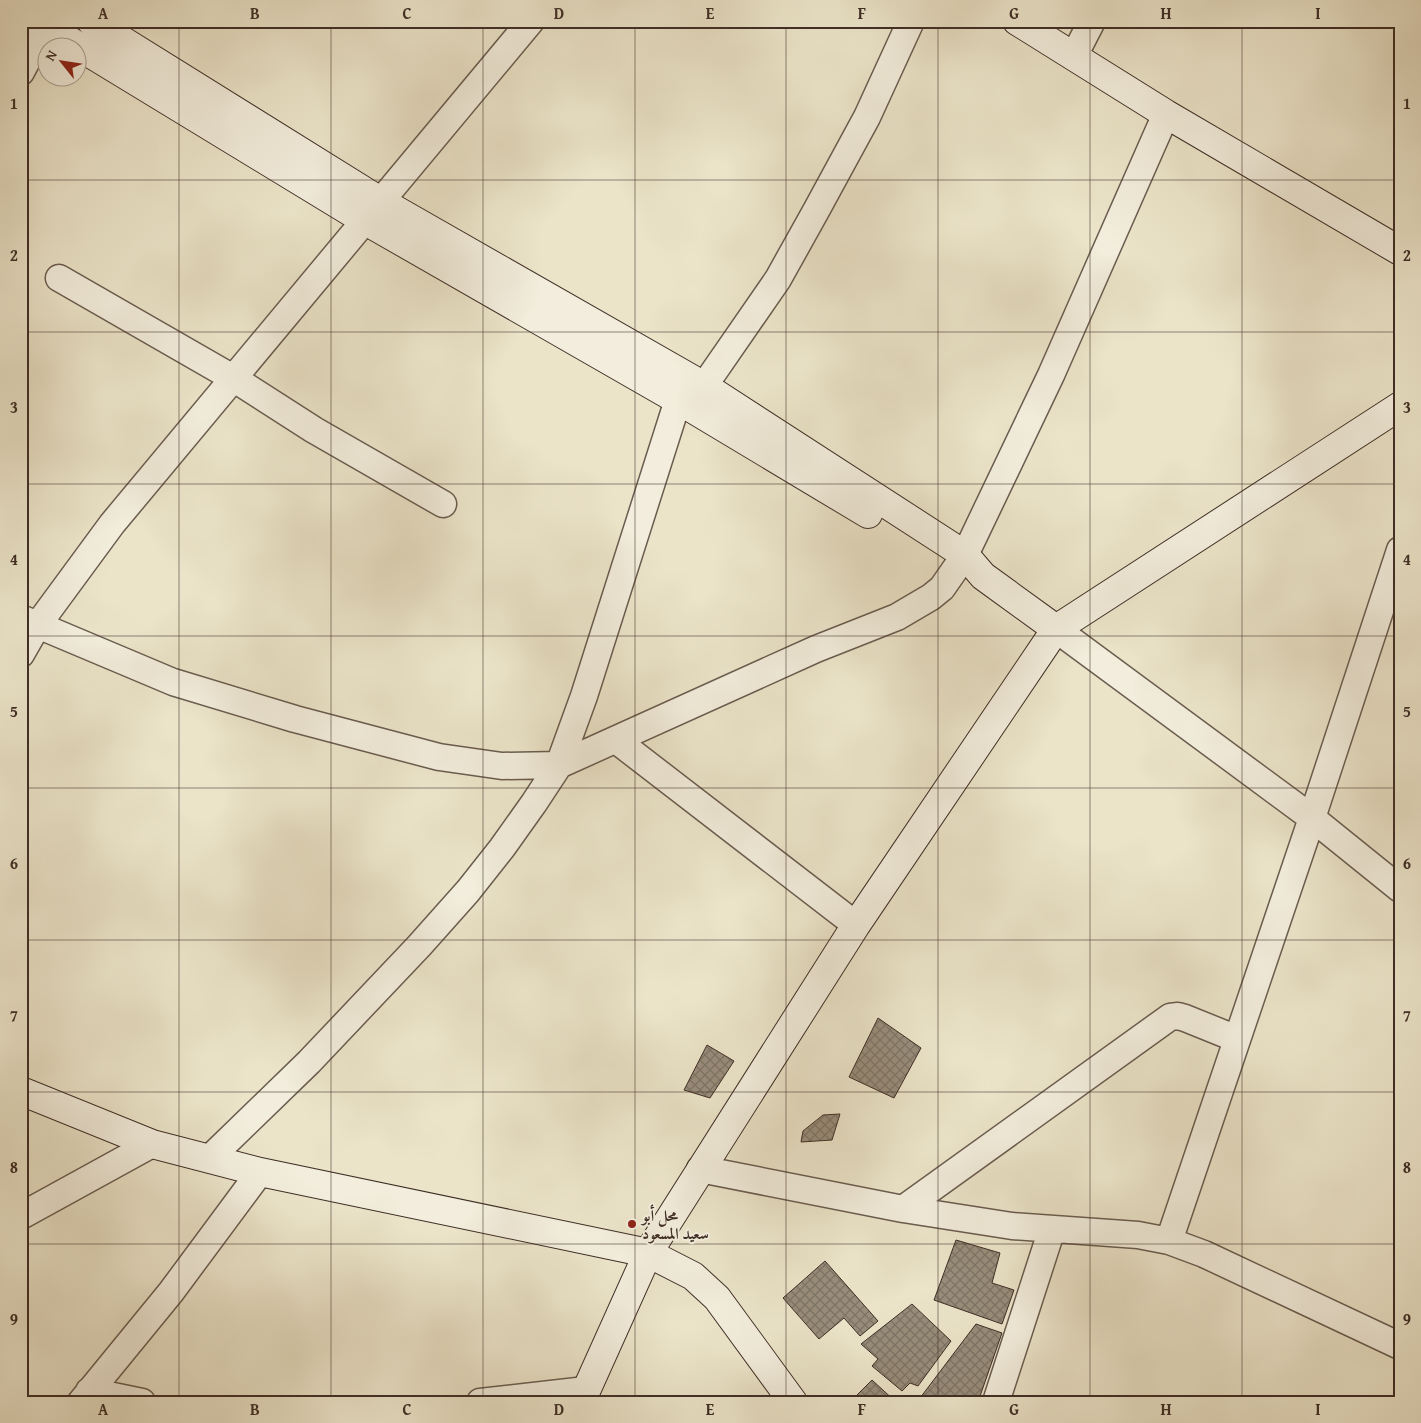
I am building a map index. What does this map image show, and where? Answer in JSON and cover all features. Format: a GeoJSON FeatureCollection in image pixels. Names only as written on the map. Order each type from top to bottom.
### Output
{"type":"FeatureCollection","features":[{"type":"Feature","properties":{"kind":"street"},"geometry":{"type":"LineString","coordinates":[[91,21],[372,210],[678,400],[961,562]]}},
{"type":"Feature","properties":{"kind":"street"},"geometry":{"type":"LineString","coordinates":[[704,386],[778,279],[867,117],[911,21]]}},
{"type":"Feature","properties":{"kind":"street"},"geometry":{"type":"LineString","coordinates":[[1017,21],[1166,114],[1400,251]]}},
{"type":"Feature","properties":{"kind":"street"},"geometry":{"type":"LineString","coordinates":[[1074,56],[1092,21]]}},
{"type":"Feature","properties":{"kind":"street"},"geometry":{"type":"LineString","coordinates":[[21,72],[43,23],[372,210],[704,386],[982,576],[1312,818],[1400,889]]}},
{"type":"Feature","properties":{"kind":"street"},"geometry":{"type":"LineString","coordinates":[[21,654],[29,622],[372,210],[523,24]]}},
{"type":"Feature","properties":{"kind":"street"},"geometry":{"type":"LineString","coordinates":[[29,622],[173,682],[295,719],[439,757],[502,766],[559,765],[816,649],[897,617],[931,597],[942,588],[961,562],[1051,375],[1166,114]]}},
{"type":"Feature","properties":{"kind":"street"},"geometry":{"type":"LineString","coordinates":[[59,278],[233,378],[314,430],[443,504]]}},
{"type":"Feature","properties":{"kind":"street"},"geometry":{"type":"LineString","coordinates":[[209,1159],[309,1062],[419,946],[502,848],[559,765],[584,696],[678,400]]}},
{"type":"Feature","properties":{"kind":"street"},"geometry":{"type":"LineString","coordinates":[[480,1402],[584,1396],[648,1254],[700,1169],[856,925],[1056,630],[1400,406]]}},
{"type":"Feature","properties":{"kind":"street"},"geometry":{"type":"LineString","coordinates":[[1169,1241],[1399,558]]}},
{"type":"Feature","properties":{"kind":"street"},"geometry":{"type":"LineString","coordinates":[[616,740],[856,925]]}},
{"type":"Feature","properties":{"kind":"street"},"geometry":{"type":"LineString","coordinates":[[903,1209],[1170,1017],[1178,1016],[1185,1018],[1237,1039]]}},
{"type":"Feature","properties":{"kind":"street"},"geometry":{"type":"LineString","coordinates":[[21,1091],[152,1144],[209,1159],[260,1172],[648,1254],[693,1276],[718,1298],[793,1402]]}},
{"type":"Feature","properties":{"kind":"street"},"geometry":{"type":"LineString","coordinates":[[21,1216],[152,1144]]}},
{"type":"Feature","properties":{"kind":"street"},"geometry":{"type":"LineString","coordinates":[[700,1169],[903,1209],[1012,1226],[1138,1235],[1169,1241],[1204,1254],[1400,1346]]}},
{"type":"Feature","properties":{"kind":"street"},"geometry":{"type":"LineString","coordinates":[[85,1397],[171,1292],[260,1172]]}},
{"type":"Feature","properties":{"kind":"street"},"geometry":{"type":"LineString","coordinates":[[996,1402],[1052,1229]]}},
{"type":"Feature","properties":{"kind":"street"},"geometry":{"type":"LineString","coordinates":[[85,1397],[142,1402]]}},
{"type":"Feature","properties":{"kind":"building"},"geometry":{"type":"Polygon","coordinates":[[[878,1018],[921,1048],[894,1098],[849,1077],[878,1018]]]}},
{"type":"Feature","properties":{"kind":"building"},"geometry":{"type":"Polygon","coordinates":[[[707,1045],[734,1061],[710,1098],[684,1090],[707,1045]]]}},
{"type":"Feature","properties":{"kind":"building"},"geometry":{"type":"Polygon","coordinates":[[[840,1114],[832,1140],[801,1142],[803,1131],[823,1115],[840,1114]]]}},
{"type":"Feature","properties":{"kind":"building"},"geometry":{"type":"Polygon","coordinates":[[[956,1240],[1000,1253],[992,1283],[1014,1290],[1002,1324],[934,1300],[956,1240]]]}},
{"type":"Feature","properties":{"kind":"building"},"geometry":{"type":"Polygon","coordinates":[[[825,1261],[878,1321],[860,1336],[844,1318],[819,1339],[783,1298],[825,1261]]]}},
{"type":"Feature","properties":{"kind":"building"},"geometry":{"type":"Polygon","coordinates":[[[912,1304],[951,1341],[918,1386],[910,1383],[902,1391],[872,1366],[878,1359],[861,1344],[912,1304]]]}},
{"type":"Feature","properties":{"kind":"building"},"geometry":{"type":"Polygon","coordinates":[[[976,1324],[1002,1333],[978,1402],[917,1402],[976,1324]]]}},
{"type":"Feature","properties":{"kind":"building"},"geometry":{"type":"Polygon","coordinates":[[[872,1380],[896,1402],[850,1402],[872,1380]]]}},
{"type":"Feature","properties":{"kind":"place","name":"محل أبو سعيد المسعود"},"geometry":{"type":"Point","coordinates":[632,1224]}}]}
